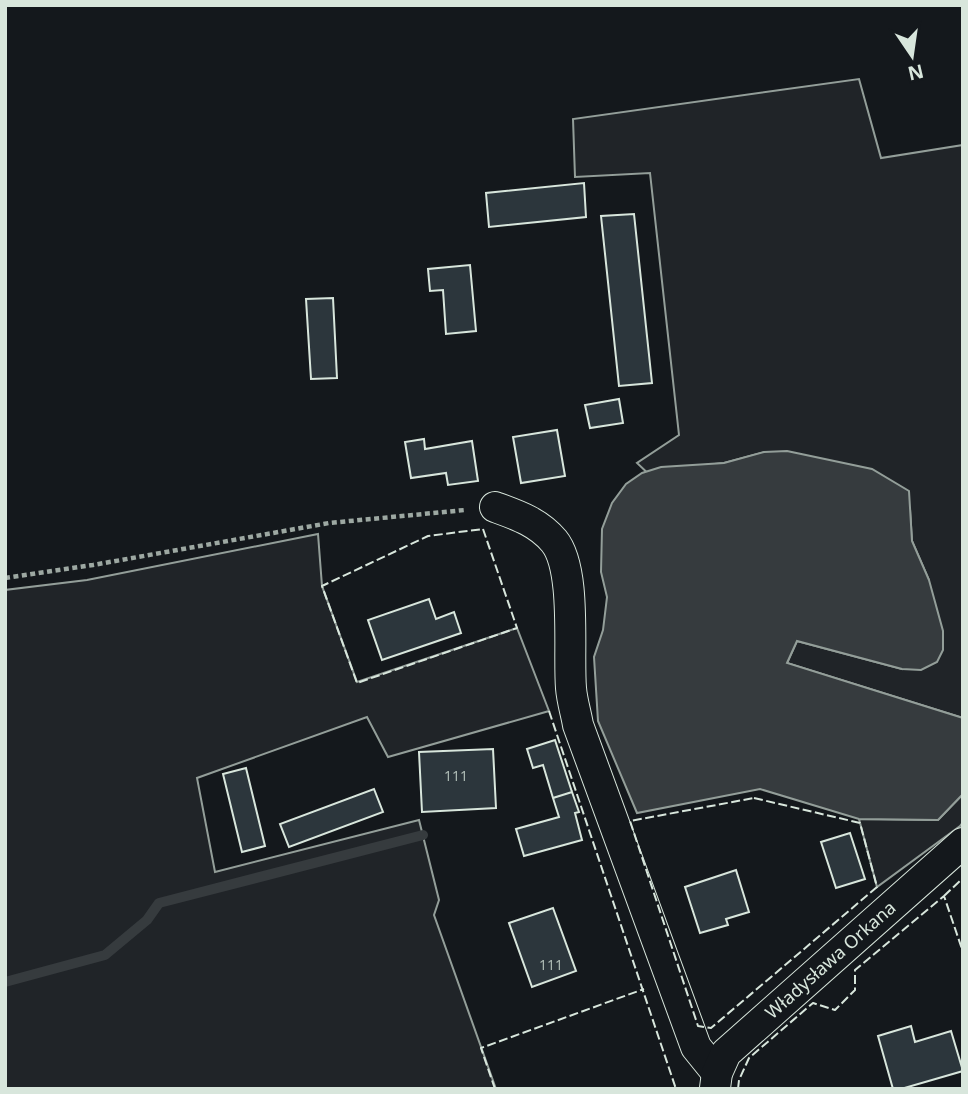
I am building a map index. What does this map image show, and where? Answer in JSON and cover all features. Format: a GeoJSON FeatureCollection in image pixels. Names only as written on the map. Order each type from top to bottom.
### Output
{"type":"FeatureCollection","features":[{"type":"Feature","properties":{"kind":"street"},"geometry":{"type":"LineString","coordinates":[[495,507],[531,520],[555,542],[566,569],[571,689],[578,725],[696,1047],[716,1081]]}},
{"type":"Feature","properties":{"kind":"street","name":"Władysława Orkana"},"geometry":{"type":"LineString","coordinates":[[716,1081],[726,1053],[963,843]]}},
{"type":"Feature","properties":{"kind":"path"},"geometry":{"type":"LineString","coordinates":[[5,578],[330,523],[495,507]]}},
{"type":"Feature","properties":{"kind":"shaded area"},"geometry":{"type":"Polygon","coordinates":[[[859,79],[881,158],[963,145],[963,718],[787,663],[797,641],[902,669],[929,580],[912,541],[910,509],[765,452],[724,463],[696,466],[654,479],[637,463],[679,435],[650,173],[575,177],[573,119],[859,79]]]}},
{"type":"Feature","properties":{"kind":"shaded area"},"geometry":{"type":"Polygon","coordinates":[[[787,451],[872,469],[909,491],[912,541],[929,580],[943,631],[943,650],[937,662],[921,670],[902,669],[797,641],[787,663],[963,718],[963,794],[938,820],[859,819],[760,789],[637,813],[598,721],[594,657],[603,630],[607,597],[601,572],[602,529],[612,503],[626,484],[642,473],[661,467],[724,463],[764,452],[787,451]]]}},
{"type":"Feature","properties":{"kind":"shaded area"},"geometry":{"type":"Polygon","coordinates":[[[318,534],[322,586],[357,682],[517,628],[549,711],[388,757],[367,717],[197,778],[215,872],[419,820],[439,900],[434,915],[496,1089],[5,1089],[5,590],[87,580],[318,534]]]}},
{"type":"Feature","properties":{"kind":"shaded area"},"geometry":{"type":"Polygon","coordinates":[[[963,794],[963,822],[960,826],[877,887],[859,819],[938,820],[963,794]]]}},
{"type":"Feature","properties":{"kind":"building"},"geometry":{"type":"Polygon","coordinates":[[[584,183],[586,217],[489,227],[486,193],[584,183]]]}},
{"type":"Feature","properties":{"kind":"building"},"geometry":{"type":"Polygon","coordinates":[[[634,214],[652,383],[619,386],[601,216],[634,214]]]}},
{"type":"Feature","properties":{"kind":"building"},"geometry":{"type":"Polygon","coordinates":[[[470,265],[476,331],[446,334],[443,290],[430,291],[428,269],[470,265]]]}},
{"type":"Feature","properties":{"kind":"building"},"geometry":{"type":"Polygon","coordinates":[[[333,298],[337,378],[311,379],[306,299],[333,298]]]}},
{"type":"Feature","properties":{"kind":"building"},"geometry":{"type":"Polygon","coordinates":[[[619,399],[623,423],[590,428],[585,405],[619,399]]]}},
{"type":"Feature","properties":{"kind":"building"},"geometry":{"type":"Polygon","coordinates":[[[557,430],[565,476],[521,483],[513,437],[557,430]]]}},
{"type":"Feature","properties":{"kind":"building"},"geometry":{"type":"Polygon","coordinates":[[[424,439],[425,449],[472,441],[478,481],[448,485],[446,473],[411,478],[405,442],[424,439]]]}},
{"type":"Feature","properties":{"kind":"building"},"geometry":{"type":"Polygon","coordinates":[[[429,599],[436,619],[454,612],[461,633],[382,660],[368,620],[429,599]]]}},
{"type":"Feature","properties":{"kind":"building"},"geometry":{"type":"Polygon","coordinates":[[[555,740],[572,792],[553,798],[543,765],[533,768],[527,749],[555,740]]]}},
{"type":"Feature","properties":{"kind":"building"},"geometry":{"type":"Polygon","coordinates":[[[493,749],[496,808],[422,812],[419,752],[493,749]]]}},
{"type":"Feature","properties":{"kind":"building"},"geometry":{"type":"Polygon","coordinates":[[[246,768],[265,846],[242,852],[223,774],[246,768]]]}},
{"type":"Feature","properties":{"kind":"building"},"geometry":{"type":"Polygon","coordinates":[[[374,789],[383,812],[289,847],[280,824],[374,789]]]}},
{"type":"Feature","properties":{"kind":"building"},"geometry":{"type":"Polygon","coordinates":[[[572,792],[579,812],[575,813],[582,840],[524,856],[516,829],[559,817],[553,798],[572,792]]]}},
{"type":"Feature","properties":{"kind":"building"},"geometry":{"type":"Polygon","coordinates":[[[850,833],[865,879],[836,888],[821,842],[850,833]]]}},
{"type":"Feature","properties":{"kind":"building"},"geometry":{"type":"Polygon","coordinates":[[[736,870],[749,912],[726,919],[728,925],[700,933],[685,887],[736,870]]]}},
{"type":"Feature","properties":{"kind":"building"},"geometry":{"type":"Polygon","coordinates":[[[553,908],[576,971],[532,987],[509,923],[553,908]]]}},
{"type":"Feature","properties":{"kind":"building"},"geometry":{"type":"Polygon","coordinates":[[[911,1026],[915,1042],[951,1031],[963,1071],[893,1089],[878,1036],[911,1026]]]}},
{"type":"Feature","properties":{"kind":"waterway"},"geometry":{"type":"LineString","coordinates":[[5,982],[105,955],[147,920],[159,903],[423,835]]}},
{"type":"Feature","properties":{"kind":"fence"},"geometry":{"type":"LineString","coordinates":[[483,529],[517,628],[357,683],[322,586],[428,536],[483,529]]}},
{"type":"Feature","properties":{"kind":"fence"},"geometry":{"type":"LineString","coordinates":[[549,711],[676,1089]]}},
{"type":"Feature","properties":{"kind":"fence"},"geometry":{"type":"LineString","coordinates":[[754,798],[860,823],[877,887],[711,1028],[698,1026],[630,821],[754,798]]}},
{"type":"Feature","properties":{"kind":"fence"},"geometry":{"type":"LineString","coordinates":[[944,896],[963,878]]}},
{"type":"Feature","properties":{"kind":"fence"},"geometry":{"type":"LineString","coordinates":[[738,1089],[749,1058],[813,1003],[835,1010],[855,990],[855,970],[944,896],[963,952]]}},
{"type":"Feature","properties":{"kind":"fence"},"geometry":{"type":"LineString","coordinates":[[495,1089],[481,1048],[644,989]]}}]}
